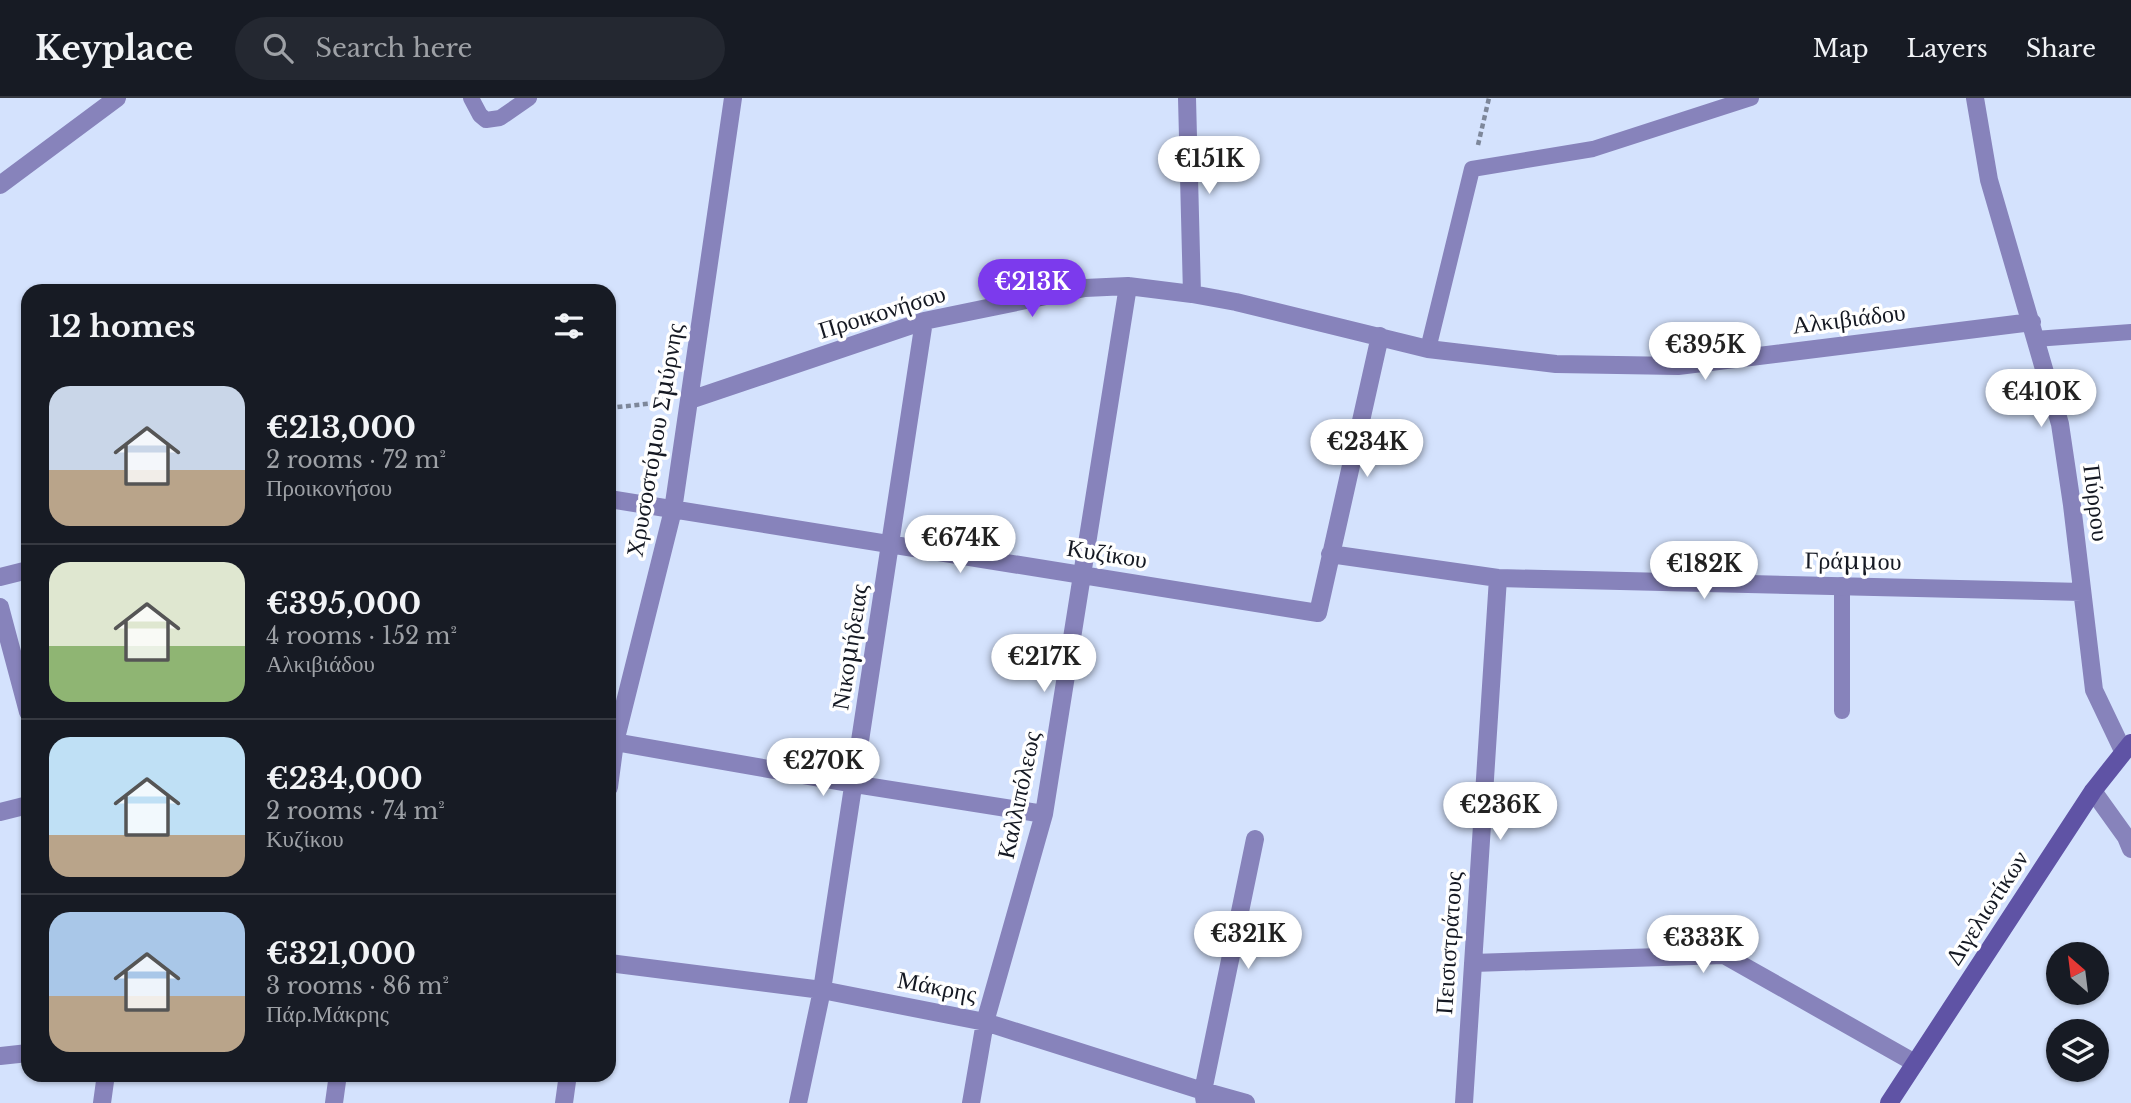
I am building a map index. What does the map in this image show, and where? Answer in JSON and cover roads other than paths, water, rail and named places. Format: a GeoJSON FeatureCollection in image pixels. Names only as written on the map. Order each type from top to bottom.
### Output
{"type":"FeatureCollection","features":[{"type":"Feature","properties":{"kind":"main road","name":"Διγελιωτίκων"},"geometry":{"type":"LineString","coordinates":[[1889,1103],[2093,791],[2127,747]]}},
{"type":"Feature","properties":{"kind":"street"},"geometry":{"type":"LineString","coordinates":[[0,185],[117,98]]}},
{"type":"Feature","properties":{"kind":"street","name":"Χρυσοστόμου Σμύρνης"},"geometry":{"type":"LineString","coordinates":[[616,726],[673,510],[733,98]]}},
{"type":"Feature","properties":{"kind":"street"},"geometry":{"type":"LineString","coordinates":[[1187,98],[1192,294]]}},
{"type":"Feature","properties":{"kind":"street","name":"Πύρρου"},"geometry":{"type":"LineString","coordinates":[[1975,98],[1989,180],[2062,437],[2094,690],[2127,747]]}},
{"type":"Feature","properties":{"kind":"street","name":"Προικονήσου"},"geometry":{"type":"LineString","coordinates":[[690,400],[924,321],[1085,288],[1128,286],[1192,294],[1380,336]]}},
{"type":"Feature","properties":{"kind":"street","name":"Καλλιπόλεως"},"geometry":{"type":"LineString","coordinates":[[971,1103],[985,1022],[1044,814],[1128,286]]}},
{"type":"Feature","properties":{"kind":"street","name":"Νικομήδειας"},"geometry":{"type":"LineString","coordinates":[[798,1103],[822,990],[924,321]]}},
{"type":"Feature","properties":{"kind":"street","name":"Αλκιβιάδου"},"geometry":{"type":"LineString","coordinates":[[1380,336],[1429,349],[1556,364],[1678,366],[2034,331]]}},
{"type":"Feature","properties":{"kind":"street","name":"Κυζίκου"},"geometry":{"type":"LineString","coordinates":[[616,500],[1318,613],[1380,336]]}},
{"type":"Feature","properties":{"kind":"street","name":"Γράμμου"},"geometry":{"type":"LineString","coordinates":[[1330,554],[1498,578],[2082,592]]}},
{"type":"Feature","properties":{"kind":"street"},"geometry":{"type":"LineString","coordinates":[[0,577],[21,572]]}},
{"type":"Feature","properties":{"kind":"street","name":"Πεισιστράτους"},"geometry":{"type":"LineString","coordinates":[[1464,1103],[1498,578]]}},
{"type":"Feature","properties":{"kind":"street"},"geometry":{"type":"LineString","coordinates":[[0,607],[21,686]]}},
{"type":"Feature","properties":{"kind":"street"},"geometry":{"type":"LineString","coordinates":[[616,742],[1044,814]]}},
{"type":"Feature","properties":{"kind":"street"},"geometry":{"type":"LineString","coordinates":[[2093,791],[2126,837],[2131,849]]}},
{"type":"Feature","properties":{"kind":"street"},"geometry":{"type":"LineString","coordinates":[[0,812],[21,807]]}},
{"type":"Feature","properties":{"kind":"street"},"geometry":{"type":"LineString","coordinates":[[1204,1097],[1255,839]]}},
{"type":"Feature","properties":{"kind":"street"},"geometry":{"type":"LineString","coordinates":[[1473,963],[1724,955],[1915,1063]]}},
{"type":"Feature","properties":{"kind":"street","name":"Μάκρης"},"geometry":{"type":"LineString","coordinates":[[616,964],[822,990],[985,1022],[1204,1097],[1246,1103]]}},
{"type":"Feature","properties":{"kind":"street"},"geometry":{"type":"LineString","coordinates":[[0,1056],[21,1054]]}},
{"type":"Feature","properties":{"kind":"street"},"geometry":{"type":"LineString","coordinates":[[102,1103],[105,1082]]}},
{"type":"Feature","properties":{"kind":"street"},"geometry":{"type":"LineString","coordinates":[[334,1103],[337,1082]]}},
{"type":"Feature","properties":{"kind":"street"},"geometry":{"type":"LineString","coordinates":[[564,1103],[567,1082]]}},
{"type":"Feature","properties":{"kind":"lane"},"geometry":{"type":"LineString","coordinates":[[471,98],[480,115],[486,120],[500,118],[529,98]]}},
{"type":"Feature","properties":{"kind":"lane"},"geometry":{"type":"LineString","coordinates":[[1429,349],[1472,169],[1593,149],[1751,98]]}},
{"type":"Feature","properties":{"kind":"lane"},"geometry":{"type":"LineString","coordinates":[[2034,331],[2131,332]]}},
{"type":"Feature","properties":{"kind":"lane"},"geometry":{"type":"LineString","coordinates":[[1842,585],[1842,711]]}}]}
